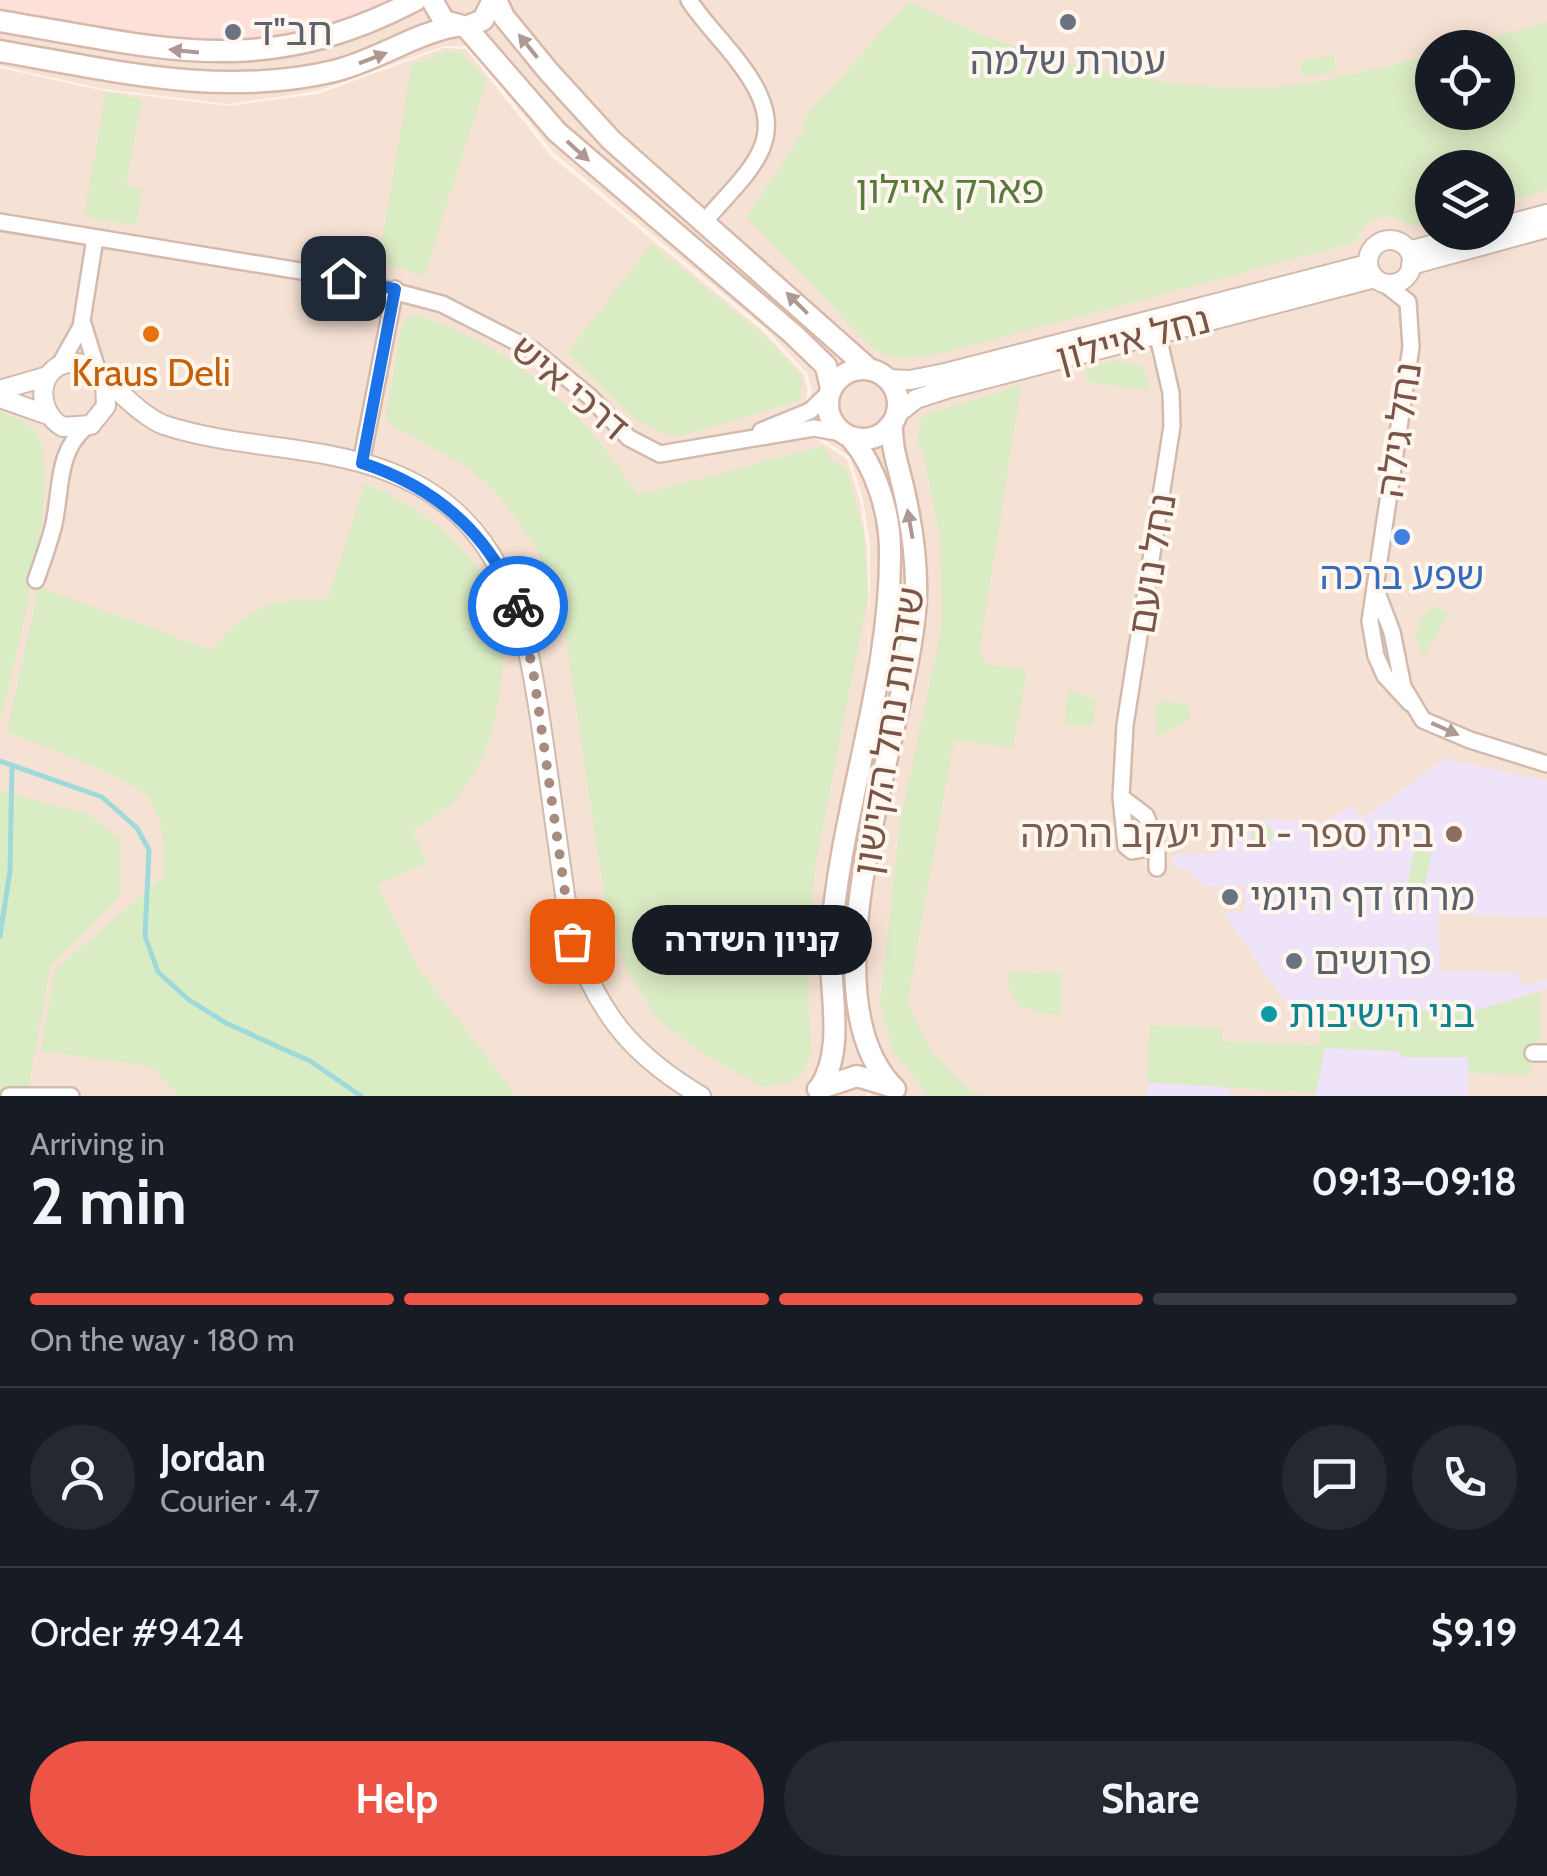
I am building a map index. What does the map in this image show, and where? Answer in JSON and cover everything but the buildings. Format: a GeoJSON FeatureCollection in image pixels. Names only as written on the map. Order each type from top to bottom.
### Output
{"type":"FeatureCollection","features":[{"type":"Feature","properties":{"kind":"main road"},"geometry":{"type":"LineString","coordinates":[[0,21],[166,49],[243,53],[316,43],[416,0]]}},
{"type":"Feature","properties":{"kind":"main road"},"geometry":{"type":"LineString","coordinates":[[432,0],[438,15],[460,27],[557,132],[794,334],[826,366],[829,416],[847,435],[874,438],[894,419],[896,393],[579,106],[494,0]]}},
{"type":"Feature","properties":{"kind":"main road"},"geometry":{"type":"LineString","coordinates":[[0,51],[162,79],[288,81],[338,70],[483,20],[494,0]]}},
{"type":"Feature","properties":{"kind":"main road"},"geometry":{"type":"LineString","coordinates":[[830,390],[846,373],[878,374]]}},
{"type":"Feature","properties":{"kind":"main road","name":"שדרות נחל הקישון"},"geometry":{"type":"LineString","coordinates":[[894,419],[893,448],[914,541],[916,599],[865,872],[856,987],[869,1058],[899,1092]]}},
{"type":"Feature","properties":{"kind":"main road","name":"שדרות נחל הקישון"},"geometry":{"type":"LineString","coordinates":[[815,1092],[833,1060],[830,955],[838,871],[890,597],[887,523],[874,475],[847,435]]}},
{"type":"Feature","properties":{"kind":"main road"},"geometry":{"type":"LineString","coordinates":[[815,1092],[857,1076],[899,1092]]}},
{"type":"Feature","properties":{"kind":"street"},"geometry":{"type":"LineString","coordinates":[[688,0],[754,84],[766,123],[761,150],[752,166],[705,220]]}},
{"type":"Feature","properties":{"kind":"street"},"geometry":{"type":"LineString","coordinates":[[1515,222],[1547,214]]}},
{"type":"Feature","properties":{"kind":"street","name":"דרכי איש"},"geometry":{"type":"LineString","coordinates":[[0,222],[395,289],[474,317],[534,351],[590,397],[622,432],[651,452],[688,452],[814,428],[847,435]]}},
{"type":"Feature","properties":{"kind":"street"},"geometry":{"type":"LineString","coordinates":[[1410,258],[1547,228]]}},
{"type":"Feature","properties":{"kind":"street"},"geometry":{"type":"LineString","coordinates":[[62,467],[42,396],[54,371],[74,345],[82,322],[95,238]]}},
{"type":"Feature","properties":{"kind":"street"},"geometry":{"type":"LineString","coordinates":[[1410,258],[1394,241],[1380,242],[1370,251],[1376,275],[1402,280],[1410,258],[1431,250]]}},
{"type":"Feature","properties":{"kind":"street","name":"נחל איילון"},"geometry":{"type":"LineString","coordinates":[[878,374],[910,380],[1376,275]]}},
{"type":"Feature","properties":{"kind":"street","name":"נחל גילה"},"geometry":{"type":"LineString","coordinates":[[1376,275],[1408,302],[1411,347],[1375,586],[1410,702],[1423,720],[1547,764]]}},
{"type":"Feature","properties":{"kind":"street"},"geometry":{"type":"LineString","coordinates":[[362,463],[395,289]]}},
{"type":"Feature","properties":{"kind":"street"},"geometry":{"type":"LineString","coordinates":[[36,580],[53,526],[62,467],[73,440],[108,401],[82,322]]}},
{"type":"Feature","properties":{"kind":"street","name":"נחל איילון"},"geometry":{"type":"LineString","coordinates":[[894,419],[924,396],[1156,326]]}},
{"type":"Feature","properties":{"kind":"street","name":"נחל נועם"},"geometry":{"type":"LineString","coordinates":[[1156,326],[1171,393],[1172,426],[1125,725],[1121,797],[1126,846],[1132,851],[1157,846]]}},
{"type":"Feature","properties":{"kind":"street"},"geometry":{"type":"LineString","coordinates":[[0,390],[80,363],[157,422]]}},
{"type":"Feature","properties":{"kind":"street","name":"דרכי איש"},"geometry":{"type":"LineString","coordinates":[[749,438],[810,411],[830,390]]}},
{"type":"Feature","properties":{"kind":"street"},"geometry":{"type":"LineString","coordinates":[[0,398],[68,428],[119,418],[157,422],[216,439],[362,463],[416,485],[442,502],[486,546],[503,572],[527,634],[572,941],[590,985],[619,1032],[661,1072],[701,1096]]}},
{"type":"Feature","properties":{"kind":"street"},"geometry":{"type":"LineString","coordinates":[[1121,797],[1146,816],[1157,846],[1157,868]]}},
{"type":"Feature","properties":{"kind":"street"},"geometry":{"type":"LineString","coordinates":[[9,1096],[71,1096]]}},
{"type":"Feature","properties":{"kind":"shaded area"},"geometry":{"type":"Polygon","coordinates":[[[0,0],[1547,0],[1547,1096],[871,1096],[847,971],[868,751],[870,547],[863,499],[850,457],[814,433],[807,411],[812,391],[807,373],[766,329],[554,153],[468,46],[444,46],[317,91],[228,104],[104,89],[0,66],[0,0]]]}},
{"type":"Feature","properties":{"kind":"shaded area"},"geometry":{"type":"Polygon","coordinates":[[[0,0],[398,0],[325,31],[243,44],[168,40],[0,12],[0,0]]]}},
{"type":"Feature","properties":{"kind":"shaded area"},"geometry":{"type":"Polygon","coordinates":[[[444,48],[466,49],[551,156],[764,332],[804,375],[808,391],[804,411],[810,435],[847,459],[860,500],[867,548],[869,618],[865,750],[843,971],[867,1096],[0,1096],[0,68],[104,91],[228,106],[318,94],[444,48]]]}},
{"type":"Feature","properties":{"kind":"shaded area"},"geometry":{"type":"Polygon","coordinates":[[[1444,759],[1547,781],[1547,917],[1438,914],[1440,971],[1517,973],[1521,985],[1547,980],[1547,988],[1469,1013],[1289,1008],[1224,913],[1245,911],[1245,885],[1205,887],[1188,870],[1173,865],[1174,855],[1215,854],[1252,820],[1328,820],[1351,806],[1363,818],[1444,759]]]}},
{"type":"Feature","properties":{"kind":"shaded area"},"geometry":{"type":"Polygon","coordinates":[[[1324,1048],[1398,1051],[1403,1057],[1468,1057],[1468,1096],[1315,1096],[1324,1048]]]}},
{"type":"Feature","properties":{"kind":"shaded area"},"geometry":{"type":"Polygon","coordinates":[[[1147,1082],[1230,1088],[1230,1096],[1146,1096],[1147,1082]]]}},
{"type":"Feature","properties":{"kind":"green space","name":"פארק איילון"},"geometry":{"type":"Polygon","coordinates":[[[909,1],[1027,51],[1110,73],[1195,85],[1260,88],[1310,83],[1415,58],[1415,130],[1515,130],[1515,31],[1547,22],[1547,190],[1515,199],[1515,150],[1415,150],[1415,225],[1378,218],[1365,226],[1356,242],[944,353],[906,358],[870,346],[747,217],[804,131],[803,120],[909,1]]]}},
{"type":"Feature","properties":{"kind":"green space"},"geometry":{"type":"Polygon","coordinates":[[[445,51],[461,53],[487,80],[424,275],[378,263],[412,65],[445,51]]]}},
{"type":"Feature","properties":{"kind":"green space"},"geometry":{"type":"Polygon","coordinates":[[[1334,55],[1335,72],[1302,77],[1301,61],[1334,55]]]}},
{"type":"Feature","properties":{"kind":"green space"},"geometry":{"type":"Polygon","coordinates":[[[106,92],[142,99],[126,185],[142,189],[136,226],[84,216],[106,92]]]}},
{"type":"Feature","properties":{"kind":"green space"},"geometry":{"type":"Polygon","coordinates":[[[651,244],[761,333],[802,376],[801,400],[682,436],[665,433],[649,427],[619,405],[567,353],[651,244]]]}},
{"type":"Feature","properties":{"kind":"green space"},"geometry":{"type":"Polygon","coordinates":[[[418,315],[486,346],[544,386],[594,436],[638,495],[823,446],[832,460],[846,468],[863,528],[868,595],[815,867],[807,955],[811,1056],[796,1080],[764,1088],[699,1051],[655,1015],[625,967],[606,906],[565,632],[536,547],[501,498],[472,470],[389,423],[386,414],[404,320],[418,315]]]}},
{"type":"Feature","properties":{"kind":"green space"},"geometry":{"type":"Polygon","coordinates":[[[1118,360],[1143,367],[1150,390],[1088,382],[1084,370],[1118,360]]]}},
{"type":"Feature","properties":{"kind":"green space"},"geometry":{"type":"Polygon","coordinates":[[[1021,385],[980,648],[985,664],[1027,669],[1013,748],[954,740],[907,1003],[931,1051],[965,1087],[984,1096],[928,1096],[893,1051],[880,1004],[900,824],[942,626],[941,543],[923,451],[917,443],[922,416],[1021,385]]]}},
{"type":"Feature","properties":{"kind":"green space"},"geometry":{"type":"Polygon","coordinates":[[[0,411],[34,430],[43,451],[45,484],[34,571],[0,723],[0,411]]]}},
{"type":"Feature","properties":{"kind":"green space"},"geometry":{"type":"Polygon","coordinates":[[[364,484],[410,507],[454,541],[488,584],[499,609],[504,634],[503,664],[494,721],[481,760],[455,800],[412,831],[427,863],[377,884],[419,969],[516,1096],[179,1096],[151,1067],[41,1051],[55,970],[165,875],[158,817],[149,799],[125,781],[7,732],[39,587],[211,650],[236,624],[262,608],[292,600],[328,600],[364,484]]]}},
{"type":"Feature","properties":{"kind":"green space"},"geometry":{"type":"Polygon","coordinates":[[[1435,605],[1449,615],[1423,657],[1415,637],[1423,617],[1435,605]]]}},
{"type":"Feature","properties":{"kind":"green space"},"geometry":{"type":"Polygon","coordinates":[[[1069,691],[1096,699],[1093,723],[1088,727],[1064,725],[1069,691]]]}},
{"type":"Feature","properties":{"kind":"green space"},"geometry":{"type":"Polygon","coordinates":[[[1167,701],[1189,706],[1190,720],[1156,737],[1156,705],[1167,701]]]}},
{"type":"Feature","properties":{"kind":"green space"},"geometry":{"type":"Polygon","coordinates":[[[0,791],[88,814],[120,840],[120,896],[50,967],[27,1096],[0,1096],[0,791]]]}},
{"type":"Feature","properties":{"kind":"green space"},"geometry":{"type":"Polygon","coordinates":[[[1258,823],[1266,823],[1273,834],[1266,845],[1258,845],[1251,838],[1251,830],[1258,823]]]}},
{"type":"Feature","properties":{"kind":"green space"},"geometry":{"type":"Polygon","coordinates":[[[1415,849],[1432,853],[1423,892],[1406,889],[1415,849]]]}},
{"type":"Feature","properties":{"kind":"green space"},"geometry":{"type":"Polygon","coordinates":[[[1009,972],[1061,973],[1061,1015],[1035,1014],[1032,1008],[1019,1007],[1008,985],[1009,972]]]}},
{"type":"Feature","properties":{"kind":"green space"},"geometry":{"type":"Polygon","coordinates":[[[1540,992],[1541,1042],[1532,1043],[1531,1075],[1468,1073],[1468,1057],[1402,1057],[1398,1051],[1325,1048],[1316,1093],[1147,1082],[1150,1025],[1222,1027],[1222,1041],[1320,1045],[1318,1008],[1469,1012],[1540,992]]]}},
{"type":"Feature","properties":{"kind":"waterway"},"geometry":{"type":"LineString","coordinates":[[0,761],[102,797],[137,828],[149,850],[145,936],[158,972],[189,1000],[226,1023],[310,1061],[361,1096]]}},
{"type":"Feature","properties":{"kind":"waterway"},"geometry":{"type":"LineString","coordinates":[[0,936],[10,871],[12,765]]}},
{"type":"Feature","properties":{"kind":"way so far"},"geometry":{"type":"LineString","coordinates":[[518,606],[533,670],[572,941]]}},
{"type":"Feature","properties":{"kind":"place","name":"עטרת שלמה"},"geometry":{"type":"Point","coordinates":[1068,22]}},
{"type":"Feature","properties":{"kind":"place","name":"חב\"ד"},"geometry":{"type":"Point","coordinates":[233,32]}},
{"type":"Feature","properties":{"kind":"place","name":"Kraus Deli"},"geometry":{"type":"Point","coordinates":[151,334]}},
{"type":"Feature","properties":{"kind":"place","name":"שפע ברכה"},"geometry":{"type":"Point","coordinates":[1402,537]}},
{"type":"Feature","properties":{"kind":"place","name":"בית ספר - בית יעקב הרמה"},"geometry":{"type":"Point","coordinates":[1454,834]}},
{"type":"Feature","properties":{"kind":"place","name":"מרחז דף היומי"},"geometry":{"type":"Point","coordinates":[1230,897]}},
{"type":"Feature","properties":{"kind":"place","name":"קניון השדרה"},"geometry":{"type":"Point","coordinates":[572,941]}},
{"type":"Feature","properties":{"kind":"place","name":"פרושים"},"geometry":{"type":"Point","coordinates":[1294,961]}},
{"type":"Feature","properties":{"kind":"place","name":"בני הישיבות"},"geometry":{"type":"Point","coordinates":[1269,1014]}},
{"type":"Feature","properties":{"kind":"route"},"geometry":{"type":"LineString","coordinates":[[343,278],[395,289],[362,463],[416,485],[466,522],[503,572],[518,606]]}}]}
